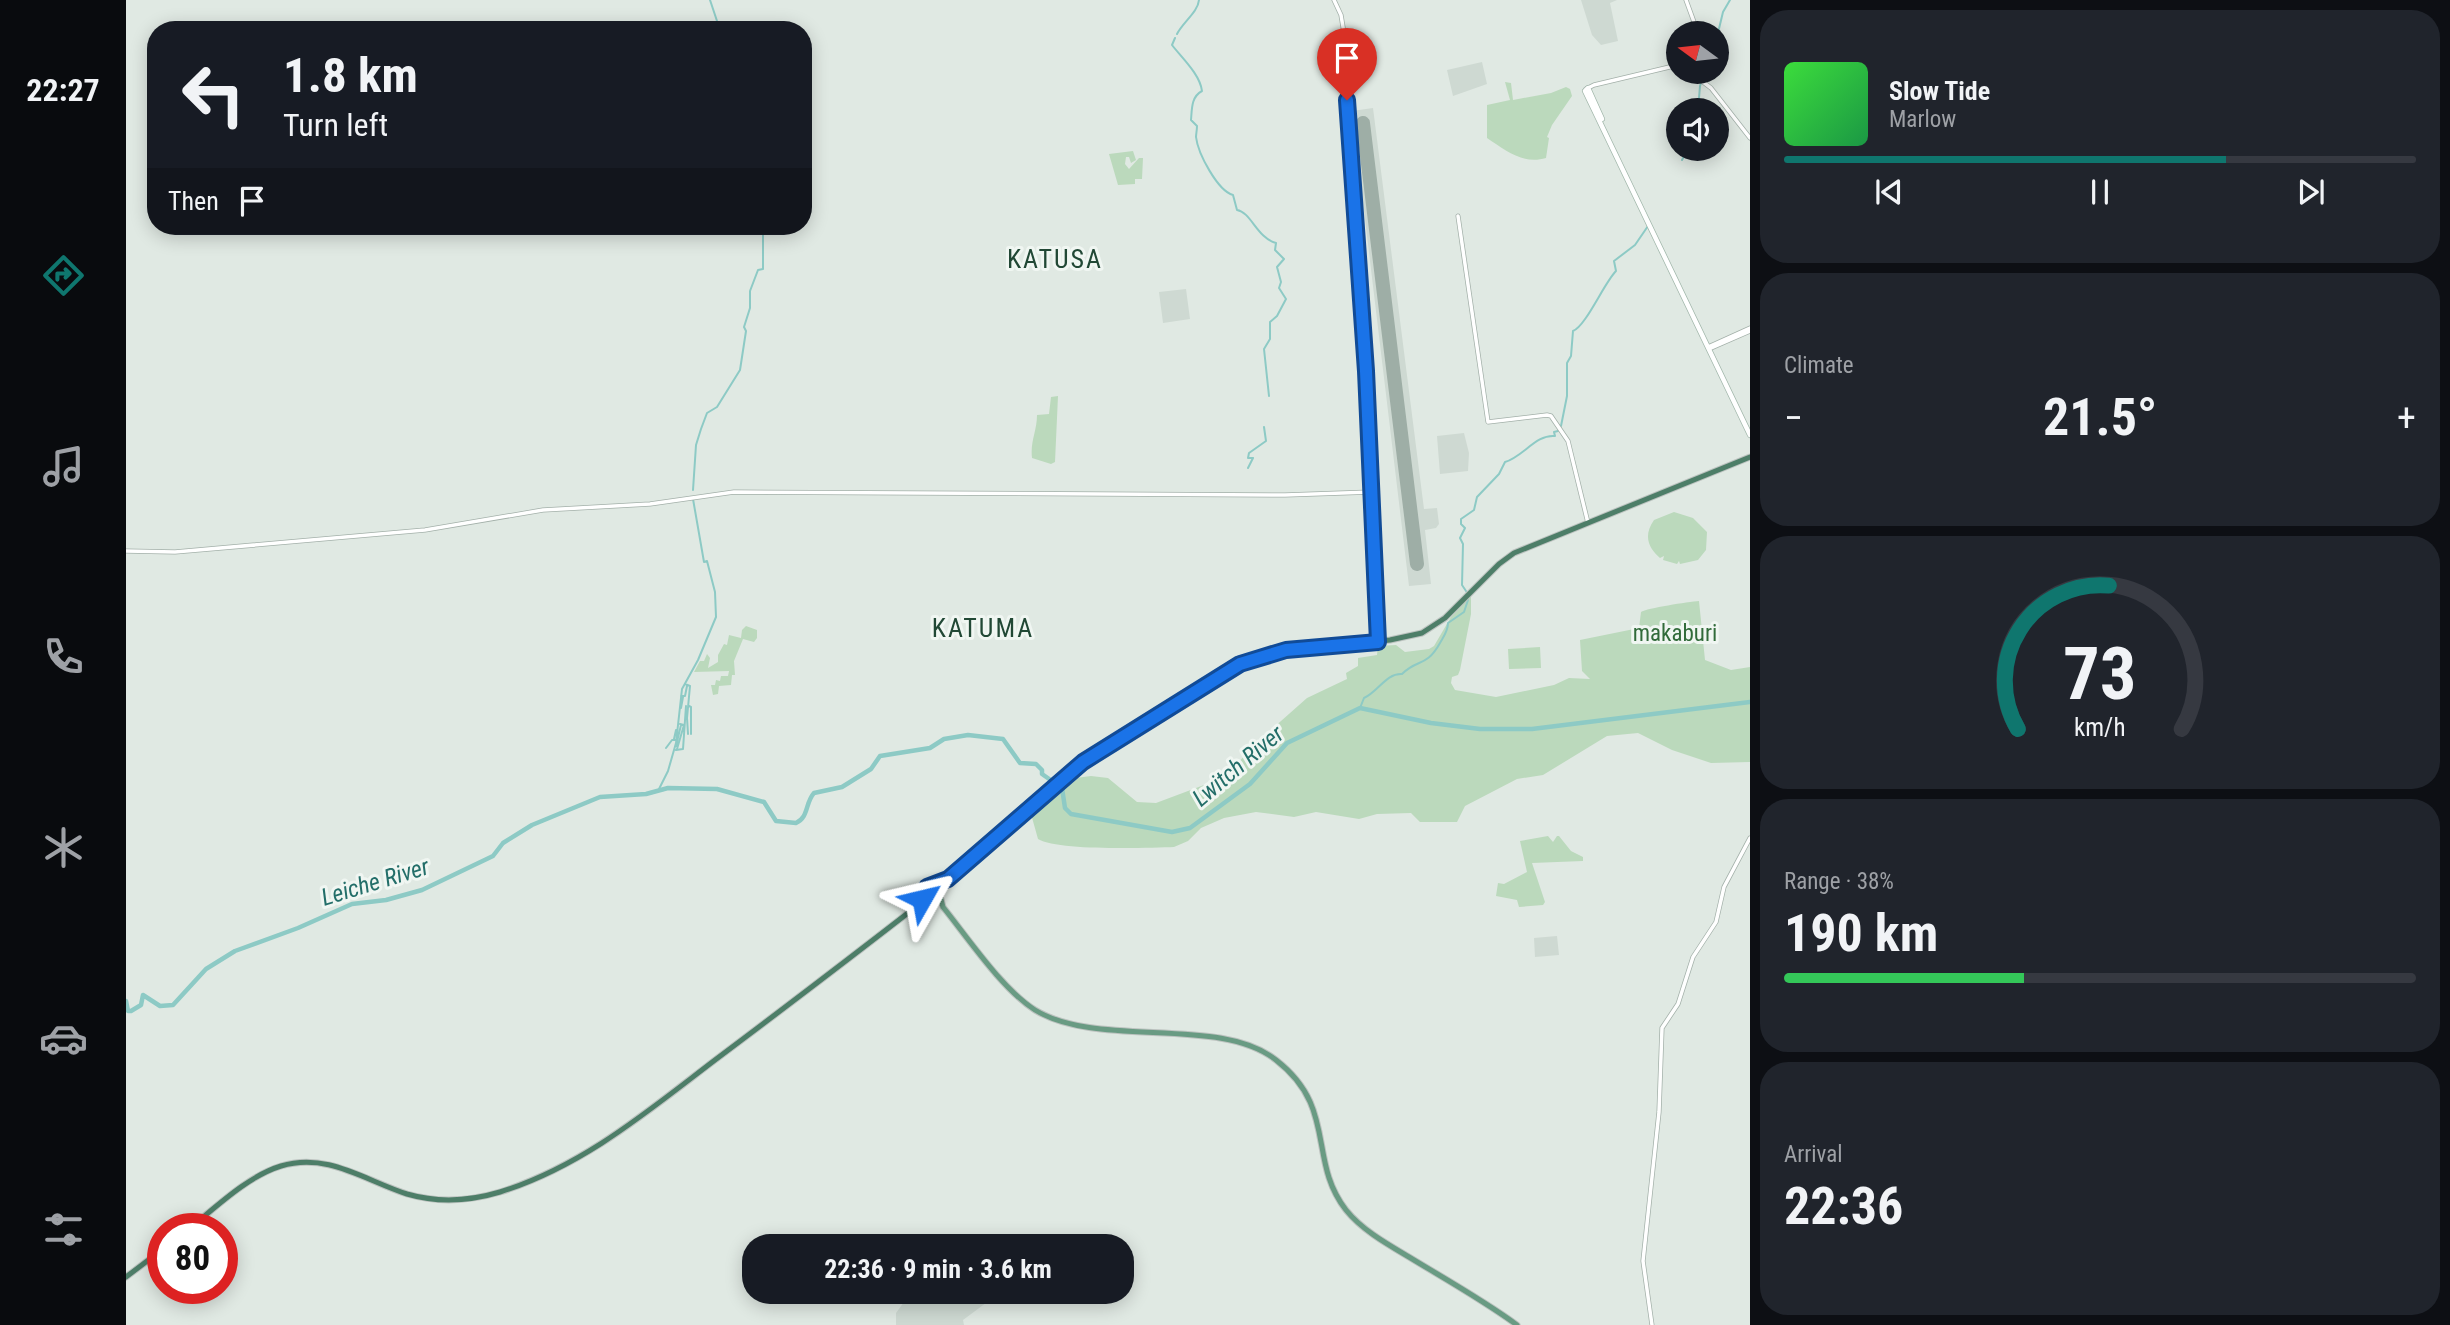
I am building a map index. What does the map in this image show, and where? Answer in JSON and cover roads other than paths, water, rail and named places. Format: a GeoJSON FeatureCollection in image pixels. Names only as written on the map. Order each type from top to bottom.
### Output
{"type":"FeatureCollection","features":[{"type":"Feature","properties":{"kind":"highway"},"geometry":{"type":"LineString","coordinates":[[917,906],[930,886],[935,887],[948,879],[1061,780],[1099,751],[1244,662],[1286,650],[1378,642],[1422,633],[1440,622],[1510,556],[1750,457]]}},
{"type":"Feature","properties":{"kind":"highway"},"geometry":{"type":"LineString","coordinates":[[210,1213],[263,1174],[280,1166],[302,1161],[335,1165],[410,1195],[449,1200],[489,1195],[555,1169],[593,1150],[625,1129],[917,906],[931,902],[940,895],[948,879]]}},
{"type":"Feature","properties":{"kind":"highway"},"geometry":{"type":"LineString","coordinates":[[935,887],[940,895]]}},
{"type":"Feature","properties":{"kind":"highway"},"geometry":{"type":"LineString","coordinates":[[924,892],[925,898],[931,902]]}},
{"type":"Feature","properties":{"kind":"highway"},"geometry":{"type":"LineString","coordinates":[[126,1277],[147,1261]]}},
{"type":"Feature","properties":{"kind":"main road"},"geometry":{"type":"LineString","coordinates":[[1586,89],[1750,435]]}},
{"type":"Feature","properties":{"kind":"main road"},"geometry":{"type":"LineString","coordinates":[[1709,347],[1750,429]]}},
{"type":"Feature","properties":{"kind":"main road"},"geometry":{"type":"LineString","coordinates":[[940,895],[943,907],[1014,993],[1044,1015],[1080,1025],[1239,1042],[1271,1056],[1298,1081],[1315,1108],[1330,1179],[1348,1213],[1385,1242],[1517,1325]]}},
{"type":"Feature","properties":{"kind":"main road"},"geometry":{"type":"LineString","coordinates":[[931,902],[943,907]]}},
{"type":"Feature","properties":{"kind":"street"},"geometry":{"type":"LineString","coordinates":[[1334,0],[1341,15],[1343,33],[1378,642]]}},
{"type":"Feature","properties":{"kind":"street"},"geometry":{"type":"LineString","coordinates":[[1686,0],[1694,21]]}},
{"type":"Feature","properties":{"kind":"street"},"geometry":{"type":"LineString","coordinates":[[1586,89],[1666,66]]}},
{"type":"Feature","properties":{"kind":"street"},"geometry":{"type":"LineString","coordinates":[[1707,84],[1750,138]]}},
{"type":"Feature","properties":{"kind":"street"},"geometry":{"type":"LineString","coordinates":[[1458,216],[1488,422],[1549,415],[1570,445],[1588,524]]}},
{"type":"Feature","properties":{"kind":"street"},"geometry":{"type":"LineString","coordinates":[[1709,347],[1750,330]]}},
{"type":"Feature","properties":{"kind":"street"},"geometry":{"type":"LineString","coordinates":[[126,551],[175,552],[246,547],[425,530],[543,510],[650,504],[694,497],[770,491],[1285,495],[1371,492]]}},
{"type":"Feature","properties":{"kind":"street"},"geometry":{"type":"LineString","coordinates":[[1652,1325],[1643,1261],[1659,1112],[1662,1028],[1678,1004],[1683,983],[1698,947],[1716,922],[1724,887],[1750,838]]}},
{"type":"Feature","properties":{"kind":"waterway"},"geometry":{"type":"LineString","coordinates":[[710,0],[717,21]]}},
{"type":"Feature","properties":{"kind":"waterway"},"geometry":{"type":"LineString","coordinates":[[1177,34],[1196,9],[1199,0]]}},
{"type":"Feature","properties":{"kind":"waterway"},"geometry":{"type":"LineString","coordinates":[[1721,21],[1730,0]]}},
{"type":"Feature","properties":{"kind":"waterway"},"geometry":{"type":"LineString","coordinates":[[1175,38],[1172,45],[1201,85],[1202,91],[1194,100],[1191,120],[1197,126],[1196,137],[1205,162],[1221,187],[1233,195],[1237,210],[1246,215],[1264,236],[1276,243],[1275,250],[1284,259],[1277,267],[1281,282],[1279,288],[1286,299],[1277,316],[1270,322],[1270,339],[1264,349],[1269,396]]}},
{"type":"Feature","properties":{"kind":"waterway"},"geometry":{"type":"LineString","coordinates":[[1699,98],[1701,84]]}},
{"type":"Feature","properties":{"kind":"waterway"},"geometry":{"type":"LineString","coordinates":[[1561,426],[1567,396],[1567,363],[1571,356],[1573,331],[1584,321],[1616,271],[1614,261],[1635,245],[1648,226]]}},
{"type":"Feature","properties":{"kind":"waterway"},"geometry":{"type":"LineString","coordinates":[[693,490],[696,445],[707,413],[717,407],[740,370],[746,331],[744,327],[750,308],[750,291],[758,270],[763,269],[763,235]]}},
{"type":"Feature","properties":{"kind":"waterway"},"geometry":{"type":"LineString","coordinates":[[1248,468],[1253,458],[1248,458],[1249,453],[1266,441],[1264,427]]}},
{"type":"Feature","properties":{"kind":"waterway"},"geometry":{"type":"LineString","coordinates":[[1468,594],[1462,585],[1463,544],[1460,538],[1465,528],[1461,519],[1474,510],[1477,497],[1499,474],[1505,462],[1536,442],[1548,436],[1555,436],[1554,432],[1558,431]]}},
{"type":"Feature","properties":{"kind":"waterway"},"geometry":{"type":"LineString","coordinates":[[659,789],[668,771],[676,743],[682,689],[716,617],[715,592],[707,561],[704,562],[693,499]]}},
{"type":"Feature","properties":{"kind":"waterway"},"geometry":{"type":"LineString","coordinates":[[1360,708],[1364,698],[1391,676],[1402,674],[1426,660],[1444,636],[1448,623],[1464,612],[1468,600]]}},
{"type":"Feature","properties":{"kind":"waterway"},"geometry":{"type":"LineString","coordinates":[[685,684],[690,686],[688,734]]}},
{"type":"Feature","properties":{"kind":"waterway"},"geometry":{"type":"LineString","coordinates":[[681,696],[685,696],[687,686]]}},
{"type":"Feature","properties":{"kind":"waterway"},"geometry":{"type":"LineString","coordinates":[[681,708],[683,697]]}},
{"type":"Feature","properties":{"kind":"waterway","name":"Lwitch River"},"geometry":{"type":"LineString","coordinates":[[126,1001],[128,1011],[141,1005],[143,995],[160,1006],[173,1005],[206,969],[235,951],[298,928],[352,904],[386,900],[422,890],[493,856],[503,843],[532,825],[600,797],[646,794],[668,788],[717,789],[764,802],[776,821],[796,823],[805,814],[814,793],[842,787],[871,769],[880,756],[930,748],[944,739],[968,735],[1003,739],[1020,763],[1036,764],[1042,774],[1062,788],[1065,808],[1071,814],[1172,832],[1190,828],[1250,784],[1287,743],[1360,708],[1431,723],[1480,729],[1532,729],[1750,702]]}},
{"type":"Feature","properties":{"kind":"waterway"},"geometry":{"type":"LineString","coordinates":[[676,750],[683,749],[686,706]]}},
{"type":"Feature","properties":{"kind":"waterway"},"geometry":{"type":"LineString","coordinates":[[689,706],[691,734]]}},
{"type":"Feature","properties":{"kind":"waterway"},"geometry":{"type":"LineString","coordinates":[[677,749],[684,725],[680,724]]}},
{"type":"Feature","properties":{"kind":"waterway"},"geometry":{"type":"LineString","coordinates":[[676,746],[681,725]]}},
{"type":"Feature","properties":{"kind":"waterway"},"geometry":{"type":"LineString","coordinates":[[674,739],[676,730]]}},
{"type":"Feature","properties":{"kind":"waterway"},"geometry":{"type":"LineString","coordinates":[[666,748],[672,740],[676,740]]}},
{"type":"Feature","properties":{"kind":"district","name":"KATUSA"},"geometry":{"type":"Point","coordinates":[1055,259]}},
{"type":"Feature","properties":{"kind":"district","name":"KATUMA"},"geometry":{"type":"Point","coordinates":[983,628]}},
{"type":"Feature","properties":{"kind":"park label","name":"makaburi"},"geometry":{"type":"Point","coordinates":[1675,633]}},
{"type":"Feature","properties":{"kind":"water label","name":"Leiche River"},"geometry":{"type":"Point","coordinates":[375,882]}}]}
